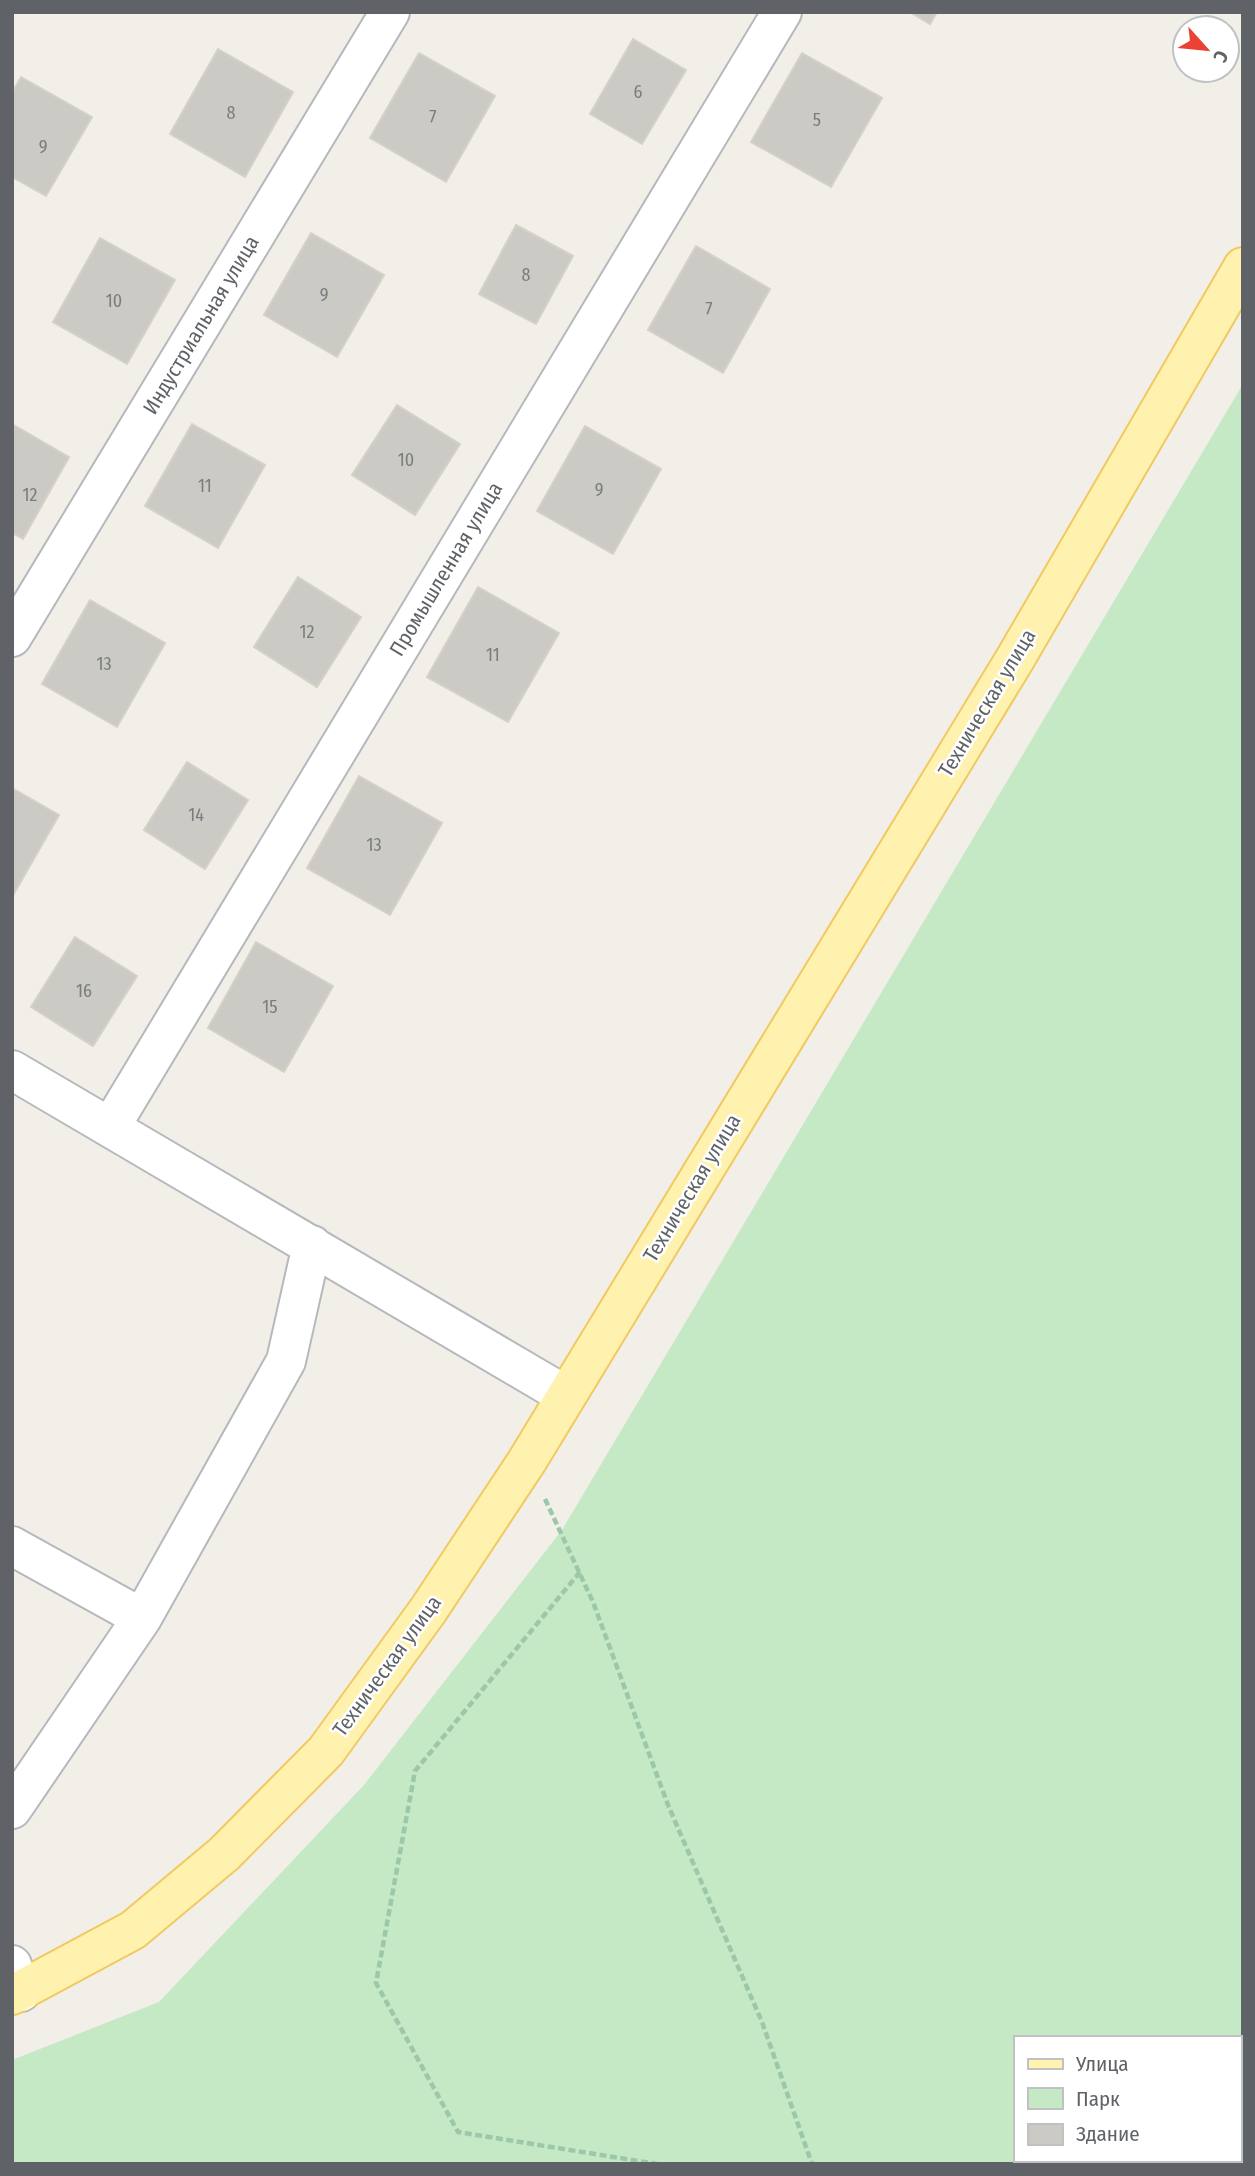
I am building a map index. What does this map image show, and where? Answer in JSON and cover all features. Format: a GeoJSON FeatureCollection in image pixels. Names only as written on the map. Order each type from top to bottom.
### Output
{"type":"FeatureCollection","features":[{"type":"Feature","properties":{"kind":"main road","name":"Техническая улица"},"geometry":{"type":"LineString","coordinates":[[15,1984],[133,1930],[224,1854],[326,1751],[429,1609],[527,1461],[1015,659],[1243,267]]}},
{"type":"Feature","properties":{"kind":"street","name":"Индустриальная улица"},"geometry":{"type":"LineString","coordinates":[[12,637],[390,12]]}},
{"type":"Feature","properties":{"kind":"street","name":"Промышленная улица"},"geometry":{"type":"LineString","coordinates":[[111,1126],[782,12]]}},
{"type":"Feature","properties":{"kind":"street"},"geometry":{"type":"LineString","coordinates":[[12,1070],[565,1395]]}},
{"type":"Feature","properties":{"kind":"street"},"geometry":{"type":"LineString","coordinates":[[12,1809],[142,1618],[286,1362],[312,1245]]}},
{"type":"Feature","properties":{"kind":"street"},"geometry":{"type":"LineString","coordinates":[[12,1546],[142,1618]]}},
{"type":"Feature","properties":{"kind":"path"},"geometry":{"type":"LineString","coordinates":[[527,1461],[580,1572],[668,1805],[762,2022],[812,2164]]}},
{"type":"Feature","properties":{"kind":"path"},"geometry":{"type":"LineString","coordinates":[[580,1572],[415,1771],[376,1983],[458,2132],[657,2164]]}},
{"type":"Feature","properties":{"kind":"green space"},"geometry":{"type":"Polygon","coordinates":[[[1243,384],[1243,2164],[12,2164],[12,2060],[159,2002],[364,1785],[562,1530],[1243,384]]]}},
{"type":"Feature","properties":{"kind":"building"},"geometry":{"type":"Polygon","coordinates":[[[910,12],[937,12],[930,24],[910,12]]]}},
{"type":"Feature","properties":{"kind":"building"},"geometry":{"type":"Polygon","coordinates":[[[633,39],[686,70],[642,144],[590,114],[633,39]]]}},
{"type":"Feature","properties":{"kind":"building"},"geometry":{"type":"Polygon","coordinates":[[[218,49],[293,92],[245,177],[170,134],[218,49]]]}},
{"type":"Feature","properties":{"kind":"building"},"geometry":{"type":"Polygon","coordinates":[[[419,53],[495,96],[446,182],[370,138],[419,53]]]}},
{"type":"Feature","properties":{"kind":"building"},"geometry":{"type":"Polygon","coordinates":[[[802,53],[882,98],[831,187],[751,142],[802,53]]]}},
{"type":"Feature","properties":{"kind":"building"},"geometry":{"type":"Polygon","coordinates":[[[21,77],[92,117],[46,196],[12,177],[12,93],[21,77]]]}},
{"type":"Feature","properties":{"kind":"building"},"geometry":{"type":"Polygon","coordinates":[[[516,225],[573,256],[536,324],[479,294],[516,225]]]}},
{"type":"Feature","properties":{"kind":"building"},"geometry":{"type":"Polygon","coordinates":[[[311,233],[384,275],[337,357],[264,315],[311,233]]]}},
{"type":"Feature","properties":{"kind":"building"},"geometry":{"type":"Polygon","coordinates":[[[100,238],[175,280],[127,364],[53,322],[100,238]]]}},
{"type":"Feature","properties":{"kind":"building"},"geometry":{"type":"Polygon","coordinates":[[[696,246],[770,289],[723,373],[648,330],[696,246]]]}},
{"type":"Feature","properties":{"kind":"building"},"geometry":{"type":"Polygon","coordinates":[[[397,405],[460,444],[415,515],[352,475],[397,405]]]}},
{"type":"Feature","properties":{"kind":"building"},"geometry":{"type":"Polygon","coordinates":[[[12,424],[69,457],[23,539],[12,533],[12,424]]]}},
{"type":"Feature","properties":{"kind":"building"},"geometry":{"type":"Polygon","coordinates":[[[192,424],[265,465],[218,548],[145,506],[192,424]]]}},
{"type":"Feature","properties":{"kind":"building"},"geometry":{"type":"Polygon","coordinates":[[[585,426],[661,469],[613,554],[537,511],[585,426]]]}},
{"type":"Feature","properties":{"kind":"building"},"geometry":{"type":"Polygon","coordinates":[[[298,577],[361,617],[317,687],[254,647],[298,577]]]}},
{"type":"Feature","properties":{"kind":"building"},"geometry":{"type":"Polygon","coordinates":[[[478,587],[559,633],[508,722],[427,677],[478,587]]]}},
{"type":"Feature","properties":{"kind":"building"},"geometry":{"type":"Polygon","coordinates":[[[90,600],[165,643],[117,727],[42,684],[90,600]]]}},
{"type":"Feature","properties":{"kind":"building"},"geometry":{"type":"Polygon","coordinates":[[[187,762],[248,800],[205,869],[144,830],[187,762]]]}},
{"type":"Feature","properties":{"kind":"building"},"geometry":{"type":"Polygon","coordinates":[[[359,776],[442,823],[390,915],[307,868],[359,776]]]}},
{"type":"Feature","properties":{"kind":"building"},"geometry":{"type":"Polygon","coordinates":[[[12,788],[59,815],[12,897],[12,788]]]}},
{"type":"Feature","properties":{"kind":"building"},"geometry":{"type":"Polygon","coordinates":[[[75,937],[137,976],[93,1046],[31,1007],[75,937]]]}},
{"type":"Feature","properties":{"kind":"building"},"geometry":{"type":"Polygon","coordinates":[[[256,942],[333,986],[284,1072],[208,1028],[256,942]]]}}]}
